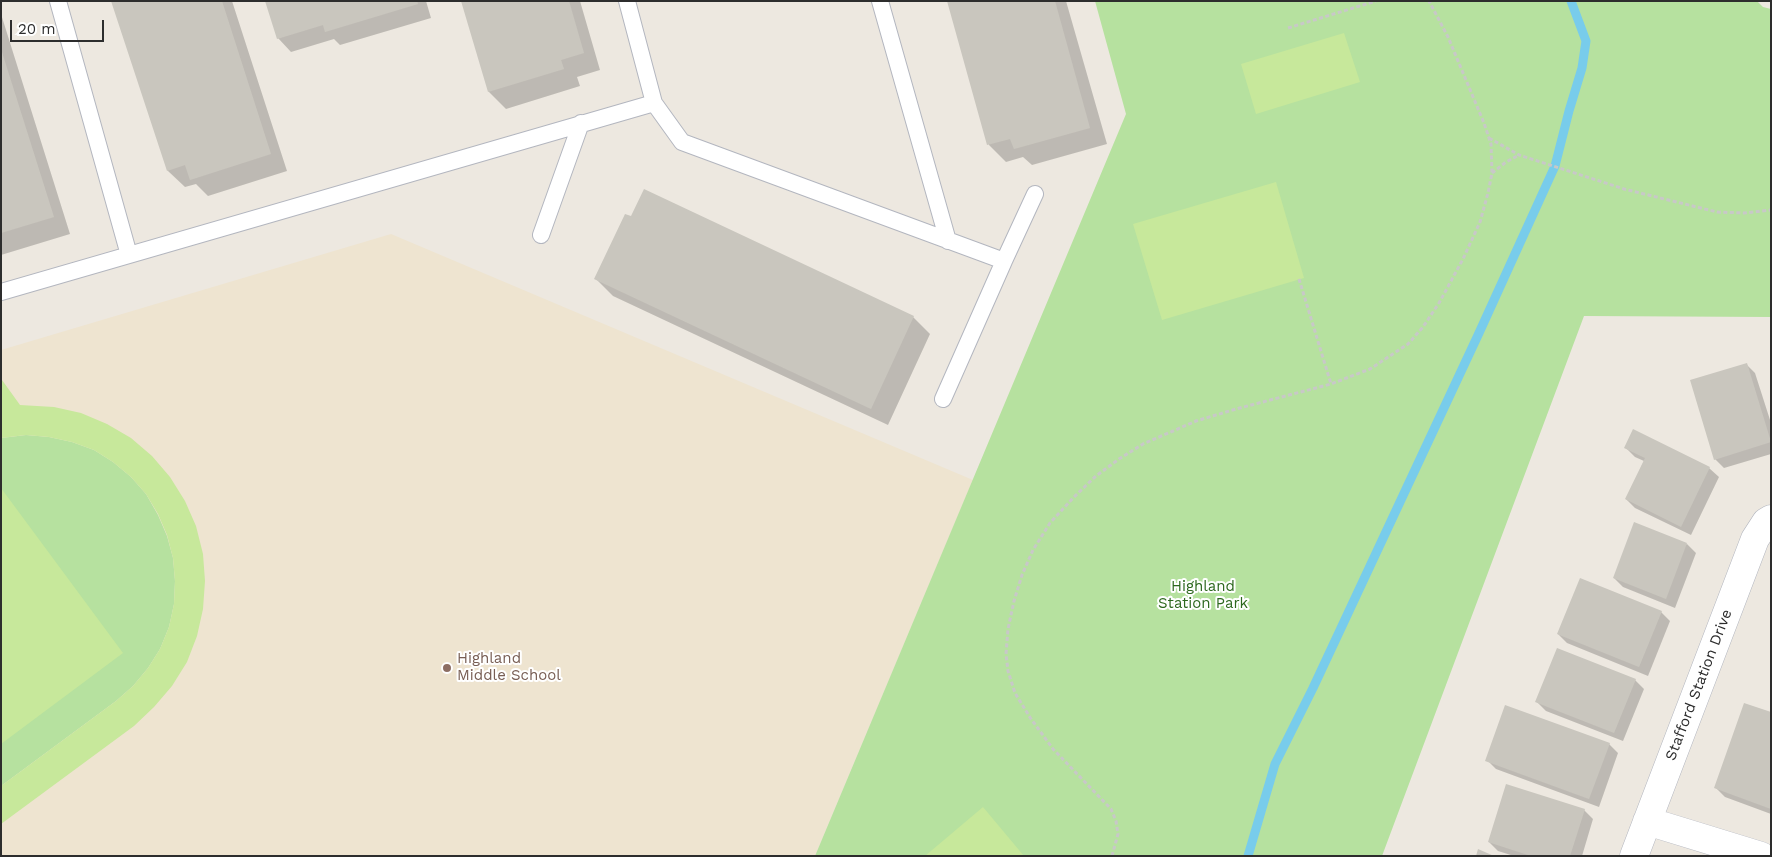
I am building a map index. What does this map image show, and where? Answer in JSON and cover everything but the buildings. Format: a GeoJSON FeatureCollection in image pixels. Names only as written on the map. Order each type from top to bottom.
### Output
{"type":"FeatureCollection","features":[{"type":"Feature","properties":{"kind":"street","name":"Stafford Station Drive"},"geometry":{"type":"LineString","coordinates":[[1634,856],[1755,540],[1766,522],[1771,519]]}},
{"type":"Feature","properties":{"kind":"street"},"geometry":{"type":"LineString","coordinates":[[1647,821],[1761,856]]}},
{"type":"Feature","properties":{"kind":"lane"},"geometry":{"type":"LineString","coordinates":[[58,1],[129,255]]}},
{"type":"Feature","properties":{"kind":"lane"},"geometry":{"type":"LineString","coordinates":[[627,1],[654,103],[682,142],[1004,261]]}},
{"type":"Feature","properties":{"kind":"lane"},"geometry":{"type":"LineString","coordinates":[[880,1],[948,240]]}},
{"type":"Feature","properties":{"kind":"lane"},"geometry":{"type":"LineString","coordinates":[[1,292],[654,103]]}},
{"type":"Feature","properties":{"kind":"lane"},"geometry":{"type":"LineString","coordinates":[[541,235],[581,123]]}},
{"type":"Feature","properties":{"kind":"lane"},"geometry":{"type":"LineString","coordinates":[[943,399],[1036,194]]}},
{"type":"Feature","properties":{"kind":"path"},"geometry":{"type":"LineString","coordinates":[[1288,28],[1376,1]]}},
{"type":"Feature","properties":{"kind":"path"},"geometry":{"type":"LineString","coordinates":[[1112,856],[1118,834],[1116,821],[1111,809],[1053,749],[1015,693],[1008,671],[1006,654],[1008,629],[1014,601],[1033,550],[1050,523],[1072,498],[1096,476],[1119,459],[1143,444],[1204,419],[1331,384],[1370,369],[1390,358],[1408,344],[1423,327],[1449,285],[1480,222],[1492,173],[1492,155],[1489,138],[1455,54],[1429,1]]}},
{"type":"Feature","properties":{"kind":"path"},"geometry":{"type":"LineString","coordinates":[[1489,138],[1520,155],[1624,189],[1717,212],[1744,213],[1771,210]]}},
{"type":"Feature","properties":{"kind":"path"},"geometry":{"type":"LineString","coordinates":[[1492,173],[1506,162],[1520,155]]}},
{"type":"Feature","properties":{"kind":"path"},"geometry":{"type":"LineString","coordinates":[[1299,279],[1331,384]]}},
{"type":"Feature","properties":{"kind":"shaded area","name":"Highland Middle School"},"geometry":{"type":"Polygon","coordinates":[[[391,234],[973,480],[815,856],[1,856],[1,350],[391,234]]]}},
{"type":"Feature","properties":{"kind":"green space","name":"Highland Station Park"},"geometry":{"type":"Polygon","coordinates":[[[1095,1],[1757,1],[1763,7],[1771,9],[1771,317],[1584,316],[1382,856],[815,856],[1126,114],[1095,1]]]}},
{"type":"Feature","properties":{"kind":"green space"},"geometry":{"type":"Polygon","coordinates":[[[1344,33],[1360,82],[1256,114],[1241,64],[1344,33]]]}},
{"type":"Feature","properties":{"kind":"green space"},"geometry":{"type":"Polygon","coordinates":[[[1276,182],[1304,278],[1162,320],[1133,224],[1276,182]]]}},
{"type":"Feature","properties":{"kind":"green space"},"geometry":{"type":"Polygon","coordinates":[[[2,380],[20,405],[54,407],[81,413],[107,424],[131,438],[152,456],[170,477],[185,501],[196,526],[203,554],[205,581],[203,609],[197,636],[187,662],[172,686],[134,726],[1,824],[1,786],[116,701],[133,686],[148,668],[160,649],[169,627],[174,604],[175,581],[173,558],[167,535],[158,514],[146,494],[131,477],[113,462],[94,450],[72,442],[49,437],[26,435],[1,438],[2,380]]]}},
{"type":"Feature","properties":{"kind":"green space"},"geometry":{"type":"Polygon","coordinates":[[[26,435],[72,442],[94,450],[113,462],[131,477],[146,494],[167,536],[173,558],[174,604],[169,627],[160,649],[148,668],[133,686],[116,701],[1,786],[1,438],[26,435]]]}},
{"type":"Feature","properties":{"kind":"green space"},"geometry":{"type":"Polygon","coordinates":[[[1,488],[123,653],[1,744],[1,488]]]}},
{"type":"Feature","properties":{"kind":"green space"},"geometry":{"type":"Polygon","coordinates":[[[983,807],[1024,856],[925,856],[983,807]]]}},
{"type":"Feature","properties":{"kind":"waterway"},"geometry":{"type":"LineString","coordinates":[[1248,856],[1275,764],[1313,688],[1555,166],[1582,68],[1586,41],[1571,1]]}},
{"type":"Feature","properties":{"kind":"place","name":"Highland Middle School"},"geometry":{"type":"Point","coordinates":[447,668]}}]}
